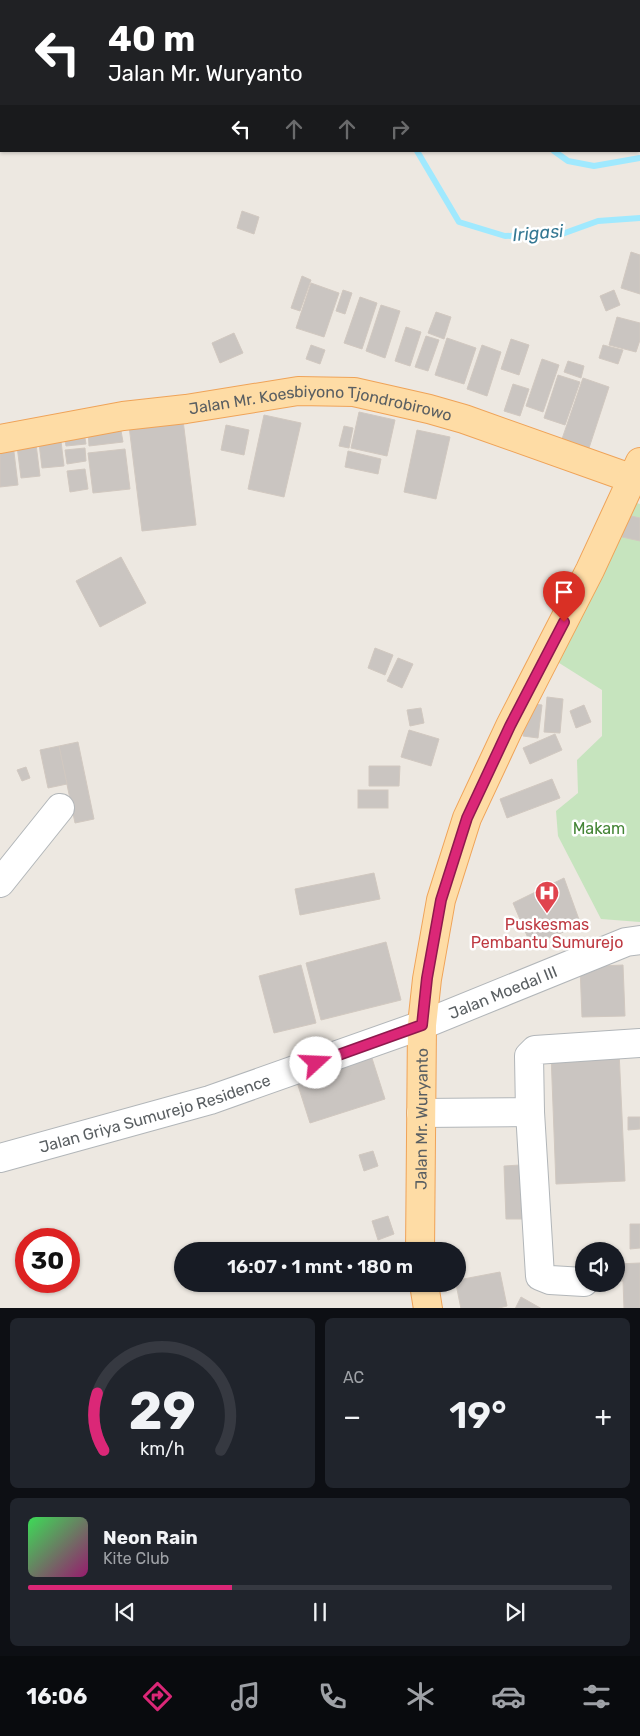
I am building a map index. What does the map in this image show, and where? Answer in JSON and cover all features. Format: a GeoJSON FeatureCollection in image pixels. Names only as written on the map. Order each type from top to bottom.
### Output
{"type":"FeatureCollection","features":[{"type":"Feature","properties":{"kind":"main road","name":"Jalan Mr. Koesbiyono Tjondrobirowo"},"geometry":{"type":"LineString","coordinates":[[0,439],[122,416],[186,409],[298,390],[354,392],[402,402],[464,419],[638,474]]}},
{"type":"Feature","properties":{"kind":"main road","name":"Jalan Mr. Wuryanto"},"geometry":{"type":"LineString","coordinates":[[420,1242],[422,1025],[427,978],[441,900],[467,818],[510,726],[638,474]]}},
{"type":"Feature","properties":{"kind":"main road"},"geometry":{"type":"LineString","coordinates":[[425,1292],[428,1308]]}},
{"type":"Feature","properties":{"kind":"street"},"geometry":{"type":"LineString","coordinates":[[0,883],[60,808]]}},
{"type":"Feature","properties":{"kind":"street","name":"Jalan Moedal III"},"geometry":{"type":"LineString","coordinates":[[422,1025],[626,942],[640,940]]}},
{"type":"Feature","properties":{"kind":"street","name":"Jalan Griya Sumurejo Residence"},"geometry":{"type":"LineString","coordinates":[[0,1158],[210,1100],[422,1025]]}},
{"type":"Feature","properties":{"kind":"street"},"geometry":{"type":"LineString","coordinates":[[575,1281],[550,1280],[540,1276],[530,1112],[529,1056],[535,1050],[640,1043]]}},
{"type":"Feature","properties":{"kind":"street"},"geometry":{"type":"LineString","coordinates":[[421,1113],[530,1112]]}},
{"type":"Feature","properties":{"kind":"green space","name":"Makam"},"geometry":{"type":"Polygon","coordinates":[[[633,502],[640,504],[640,922],[601,919],[558,836],[556,811],[578,793],[577,760],[602,736],[602,690],[556,661],[633,502]]]}},
{"type":"Feature","properties":{"kind":"building"},"geometry":{"type":"Polygon","coordinates":[[[242,211],[259,217],[254,234],[237,228],[242,211]]]}},
{"type":"Feature","properties":{"kind":"building"},"geometry":{"type":"Polygon","coordinates":[[[631,252],[640,255],[640,294],[621,288],[631,252]]]}},
{"type":"Feature","properties":{"kind":"building"},"geometry":{"type":"Polygon","coordinates":[[[302,276],[311,280],[300,311],[291,308],[302,276]]]}},
{"type":"Feature","properties":{"kind":"building"},"geometry":{"type":"Polygon","coordinates":[[[311,283],[339,293],[324,337],[296,328],[311,283]]]}},
{"type":"Feature","properties":{"kind":"building"},"geometry":{"type":"Polygon","coordinates":[[[343,290],[352,293],[345,314],[336,311],[343,290]]]}},
{"type":"Feature","properties":{"kind":"building"},"geometry":{"type":"Polygon","coordinates":[[[614,290],[620,305],[606,311],[600,296],[614,290]]]}},
{"type":"Feature","properties":{"kind":"building"},"geometry":{"type":"Polygon","coordinates":[[[360,297],[377,303],[362,349],[344,343],[360,297]]]}},
{"type":"Feature","properties":{"kind":"building"},"geometry":{"type":"Polygon","coordinates":[[[381,305],[400,311],[385,358],[366,351],[381,305]]]}},
{"type":"Feature","properties":{"kind":"building"},"geometry":{"type":"Polygon","coordinates":[[[436,312],[451,317],[444,339],[428,333],[436,312]]]}},
{"type":"Feature","properties":{"kind":"building"},"geometry":{"type":"Polygon","coordinates":[[[617,317],[640,323],[640,340],[636,352],[609,345],[617,317]]]}},
{"type":"Feature","properties":{"kind":"building"},"geometry":{"type":"Polygon","coordinates":[[[406,327],[421,332],[410,366],[395,361],[406,327]]]}},
{"type":"Feature","properties":{"kind":"building"},"geometry":{"type":"Polygon","coordinates":[[[234,333],[243,353],[220,363],[212,343],[234,333]]]}},
{"type":"Feature","properties":{"kind":"building"},"geometry":{"type":"Polygon","coordinates":[[[426,336],[439,340],[428,371],[415,367],[426,336]]]}},
{"type":"Feature","properties":{"kind":"building"},"geometry":{"type":"Polygon","coordinates":[[[447,338],[476,348],[464,384],[435,375],[447,338]]]}},
{"type":"Feature","properties":{"kind":"building"},"geometry":{"type":"Polygon","coordinates":[[[511,339],[529,345],[519,375],[501,369],[511,339]]]}},
{"type":"Feature","properties":{"kind":"building"},"geometry":{"type":"Polygon","coordinates":[[[311,345],[325,350],[320,364],[306,359],[311,345]]]}},
{"type":"Feature","properties":{"kind":"building"},"geometry":{"type":"Polygon","coordinates":[[[482,345],[501,352],[487,396],[467,389],[482,345]]]}},
{"type":"Feature","properties":{"kind":"building"},"geometry":{"type":"Polygon","coordinates":[[[603,345],[623,350],[618,364],[599,358],[603,345]]]}},
{"type":"Feature","properties":{"kind":"building"},"geometry":{"type":"Polygon","coordinates":[[[542,359],[559,365],[543,412],[526,406],[542,359]]]}},
{"type":"Feature","properties":{"kind":"building"},"geometry":{"type":"Polygon","coordinates":[[[568,361],[584,366],[581,378],[564,372],[568,361]]]}},
{"type":"Feature","properties":{"kind":"building"},"geometry":{"type":"Polygon","coordinates":[[[558,375],[580,382],[565,425],[544,418],[558,375]]]}},
{"type":"Feature","properties":{"kind":"building"},"geometry":{"type":"Polygon","coordinates":[[[583,378],[609,387],[589,448],[562,439],[583,378]]]}},
{"type":"Feature","properties":{"kind":"building"},"geometry":{"type":"Polygon","coordinates":[[[513,384],[529,389],[520,416],[504,411],[513,384]]]}},
{"type":"Feature","properties":{"kind":"building"},"geometry":{"type":"Polygon","coordinates":[[[359,412],[395,420],[387,456],[351,448],[359,412]]]}},
{"type":"Feature","properties":{"kind":"building"},"geometry":{"type":"Polygon","coordinates":[[[264,415],[301,423],[284,497],[248,489],[264,415]]]}},
{"type":"Feature","properties":{"kind":"building"},"geometry":{"type":"Polygon","coordinates":[[[183,420],[196,525],[142,531],[129,426],[183,420]]]}},
{"type":"Feature","properties":{"kind":"building"},"geometry":{"type":"Polygon","coordinates":[[[120,425],[123,442],[89,446],[88,429],[120,425]]]}},
{"type":"Feature","properties":{"kind":"building"},"geometry":{"type":"Polygon","coordinates":[[[226,425],[249,430],[244,455],[221,450],[226,425]]]}},
{"type":"Feature","properties":{"kind":"building"},"geometry":{"type":"Polygon","coordinates":[[[344,426],[353,428],[349,448],[339,446],[344,426]]]}},
{"type":"Feature","properties":{"kind":"building"},"geometry":{"type":"Polygon","coordinates":[[[417,430],[450,437],[436,499],[404,492],[417,430]]]}},
{"type":"Feature","properties":{"kind":"building"},"geometry":{"type":"Polygon","coordinates":[[[84,432],[86,444],[66,446],[64,435],[84,432]]]}},
{"type":"Feature","properties":{"kind":"building"},"geometry":{"type":"Polygon","coordinates":[[[60,433],[64,466],[42,468],[38,435],[60,433]]]}},
{"type":"Feature","properties":{"kind":"building"},"geometry":{"type":"Polygon","coordinates":[[[13,444],[18,485],[0,487],[0,445],[13,444]]]}},
{"type":"Feature","properties":{"kind":"building"},"geometry":{"type":"Polygon","coordinates":[[[36,444],[40,476],[21,478],[17,446],[36,444]]]}},
{"type":"Feature","properties":{"kind":"building"},"geometry":{"type":"Polygon","coordinates":[[[85,448],[86,461],[67,464],[65,450],[85,448]]]}},
{"type":"Feature","properties":{"kind":"building"},"geometry":{"type":"Polygon","coordinates":[[[125,449],[130,489],[93,493],[88,453],[125,449]]]}},
{"type":"Feature","properties":{"kind":"building"},"geometry":{"type":"Polygon","coordinates":[[[348,451],[381,459],[378,474],[345,467],[348,451]]]}},
{"type":"Feature","properties":{"kind":"building"},"geometry":{"type":"Polygon","coordinates":[[[85,469],[88,489],[70,492],[67,471],[85,469]]]}},
{"type":"Feature","properties":{"kind":"building"},"geometry":{"type":"Polygon","coordinates":[[[627,515],[640,518],[640,541],[622,537],[627,515]]]}},
{"type":"Feature","properties":{"kind":"building"},"geometry":{"type":"Polygon","coordinates":[[[121,557],[146,603],[100,627],[76,581],[121,557]]]}},
{"type":"Feature","properties":{"kind":"building"},"geometry":{"type":"Polygon","coordinates":[[[375,648],[393,655],[385,675],[368,668],[375,648]]]}},
{"type":"Feature","properties":{"kind":"building"},"geometry":{"type":"Polygon","coordinates":[[[398,658],[413,664],[402,688],[387,681],[398,658]]]}},
{"type":"Feature","properties":{"kind":"building"},"geometry":{"type":"Polygon","coordinates":[[[547,697],[563,699],[560,733],[544,732],[547,697]]]}},
{"type":"Feature","properties":{"kind":"building"},"geometry":{"type":"Polygon","coordinates":[[[528,703],[542,705],[538,738],[523,736],[528,703]]]}},
{"type":"Feature","properties":{"kind":"building"},"geometry":{"type":"Polygon","coordinates":[[[584,705],[591,722],[576,728],[570,711],[584,705]]]}},
{"type":"Feature","properties":{"kind":"building"},"geometry":{"type":"Polygon","coordinates":[[[421,708],[424,723],[410,726],[407,710],[421,708]]]}},
{"type":"Feature","properties":{"kind":"building"},"geometry":{"type":"Polygon","coordinates":[[[409,730],[439,739],[431,766],[401,757],[409,730]]]}},
{"type":"Feature","properties":{"kind":"building"},"geometry":{"type":"Polygon","coordinates":[[[555,734],[562,750],[530,764],[523,748],[555,734]]]}},
{"type":"Feature","properties":{"kind":"building"},"geometry":{"type":"Polygon","coordinates":[[[78,742],[94,819],[75,823],[59,746],[78,742]]]}},
{"type":"Feature","properties":{"kind":"building"},"geometry":{"type":"Polygon","coordinates":[[[59,746],[67,784],[48,788],[40,750],[59,746]]]}},
{"type":"Feature","properties":{"kind":"building"},"geometry":{"type":"Polygon","coordinates":[[[369,766],[400,766],[399,786],[369,786],[369,766]]]}},
{"type":"Feature","properties":{"kind":"building"},"geometry":{"type":"Polygon","coordinates":[[[26,767],[30,778],[22,781],[17,770],[26,767]]]}},
{"type":"Feature","properties":{"kind":"building"},"geometry":{"type":"Polygon","coordinates":[[[552,779],[560,798],[507,818],[500,799],[552,779]]]}},
{"type":"Feature","properties":{"kind":"building"},"geometry":{"type":"Polygon","coordinates":[[[358,790],[388,790],[388,808],[358,808],[358,790]]]}},
{"type":"Feature","properties":{"kind":"building"},"geometry":{"type":"Polygon","coordinates":[[[374,873],[380,899],[300,915],[295,889],[374,873]]]}},
{"type":"Feature","properties":{"kind":"building","name":"Puskesmas Pembantu Sumurejo"},"geometry":{"type":"Polygon","coordinates":[[[564,878],[581,925],[531,945],[513,903],[564,878]]]}},
{"type":"Feature","properties":{"kind":"building"},"geometry":{"type":"Polygon","coordinates":[[[386,942],[401,1000],[321,1020],[306,963],[386,942]]]}},
{"type":"Feature","properties":{"kind":"building"},"geometry":{"type":"Polygon","coordinates":[[[301,965],[316,1023],[274,1033],[259,976],[301,965]]]}},
{"type":"Feature","properties":{"kind":"building"},"geometry":{"type":"Polygon","coordinates":[[[623,965],[625,1016],[582,1017],[580,967],[623,965]]]}},
{"type":"Feature","properties":{"kind":"building"},"geometry":{"type":"Polygon","coordinates":[[[619,1051],[625,1181],[556,1184],[551,1054],[619,1051]]]}},
{"type":"Feature","properties":{"kind":"building"},"geometry":{"type":"Polygon","coordinates":[[[370,1052],[385,1099],[310,1123],[295,1076],[370,1052]]]}},
{"type":"Feature","properties":{"kind":"building"},"geometry":{"type":"Polygon","coordinates":[[[628,1117],[640,1117],[640,1129],[628,1130],[628,1117]]]}},
{"type":"Feature","properties":{"kind":"building"},"geometry":{"type":"Polygon","coordinates":[[[373,1151],[378,1166],[364,1171],[359,1155],[373,1151]]]}},
{"type":"Feature","properties":{"kind":"building"},"geometry":{"type":"Polygon","coordinates":[[[520,1165],[523,1219],[506,1219],[504,1166],[520,1165]]]}},
{"type":"Feature","properties":{"kind":"building"},"geometry":{"type":"Polygon","coordinates":[[[388,1216],[394,1234],[378,1240],[372,1221],[388,1216]]]}},
{"type":"Feature","properties":{"kind":"building"},"geometry":{"type":"Polygon","coordinates":[[[630,1224],[640,1224],[640,1248],[630,1249],[630,1224]]]}},
{"type":"Feature","properties":{"kind":"building"},"geometry":{"type":"Polygon","coordinates":[[[640,1263],[640,1308],[624,1308],[625,1264],[640,1263]]]}},
{"type":"Feature","properties":{"kind":"building"},"geometry":{"type":"Polygon","coordinates":[[[500,1272],[507,1306],[499,1308],[461,1308],[458,1292],[466,1292],[466,1278],[500,1272]]]}},
{"type":"Feature","properties":{"kind":"building"},"geometry":{"type":"Polygon","coordinates":[[[521,1297],[540,1308],[516,1308],[521,1297]]]}},
{"type":"Feature","properties":{"kind":"waterway","name":"Irigasi"},"geometry":{"type":"LineString","coordinates":[[418,152],[459,222],[505,236],[562,234],[598,221],[640,218]]}},
{"type":"Feature","properties":{"kind":"waterway","name":"Irigasi"},"geometry":{"type":"LineString","coordinates":[[555,152],[568,161],[594,166],[640,158]]}},
{"type":"Feature","properties":{"kind":"place","name":"Puskesmas Pembantu Sumurejo"},"geometry":{"type":"Point","coordinates":[547,914]}},
{"type":"Feature","properties":{"kind":"route"},"geometry":{"type":"LineString","coordinates":[[316,1063],[422,1025],[427,978],[441,900],[467,818],[510,726],[564,622]]}}]}
